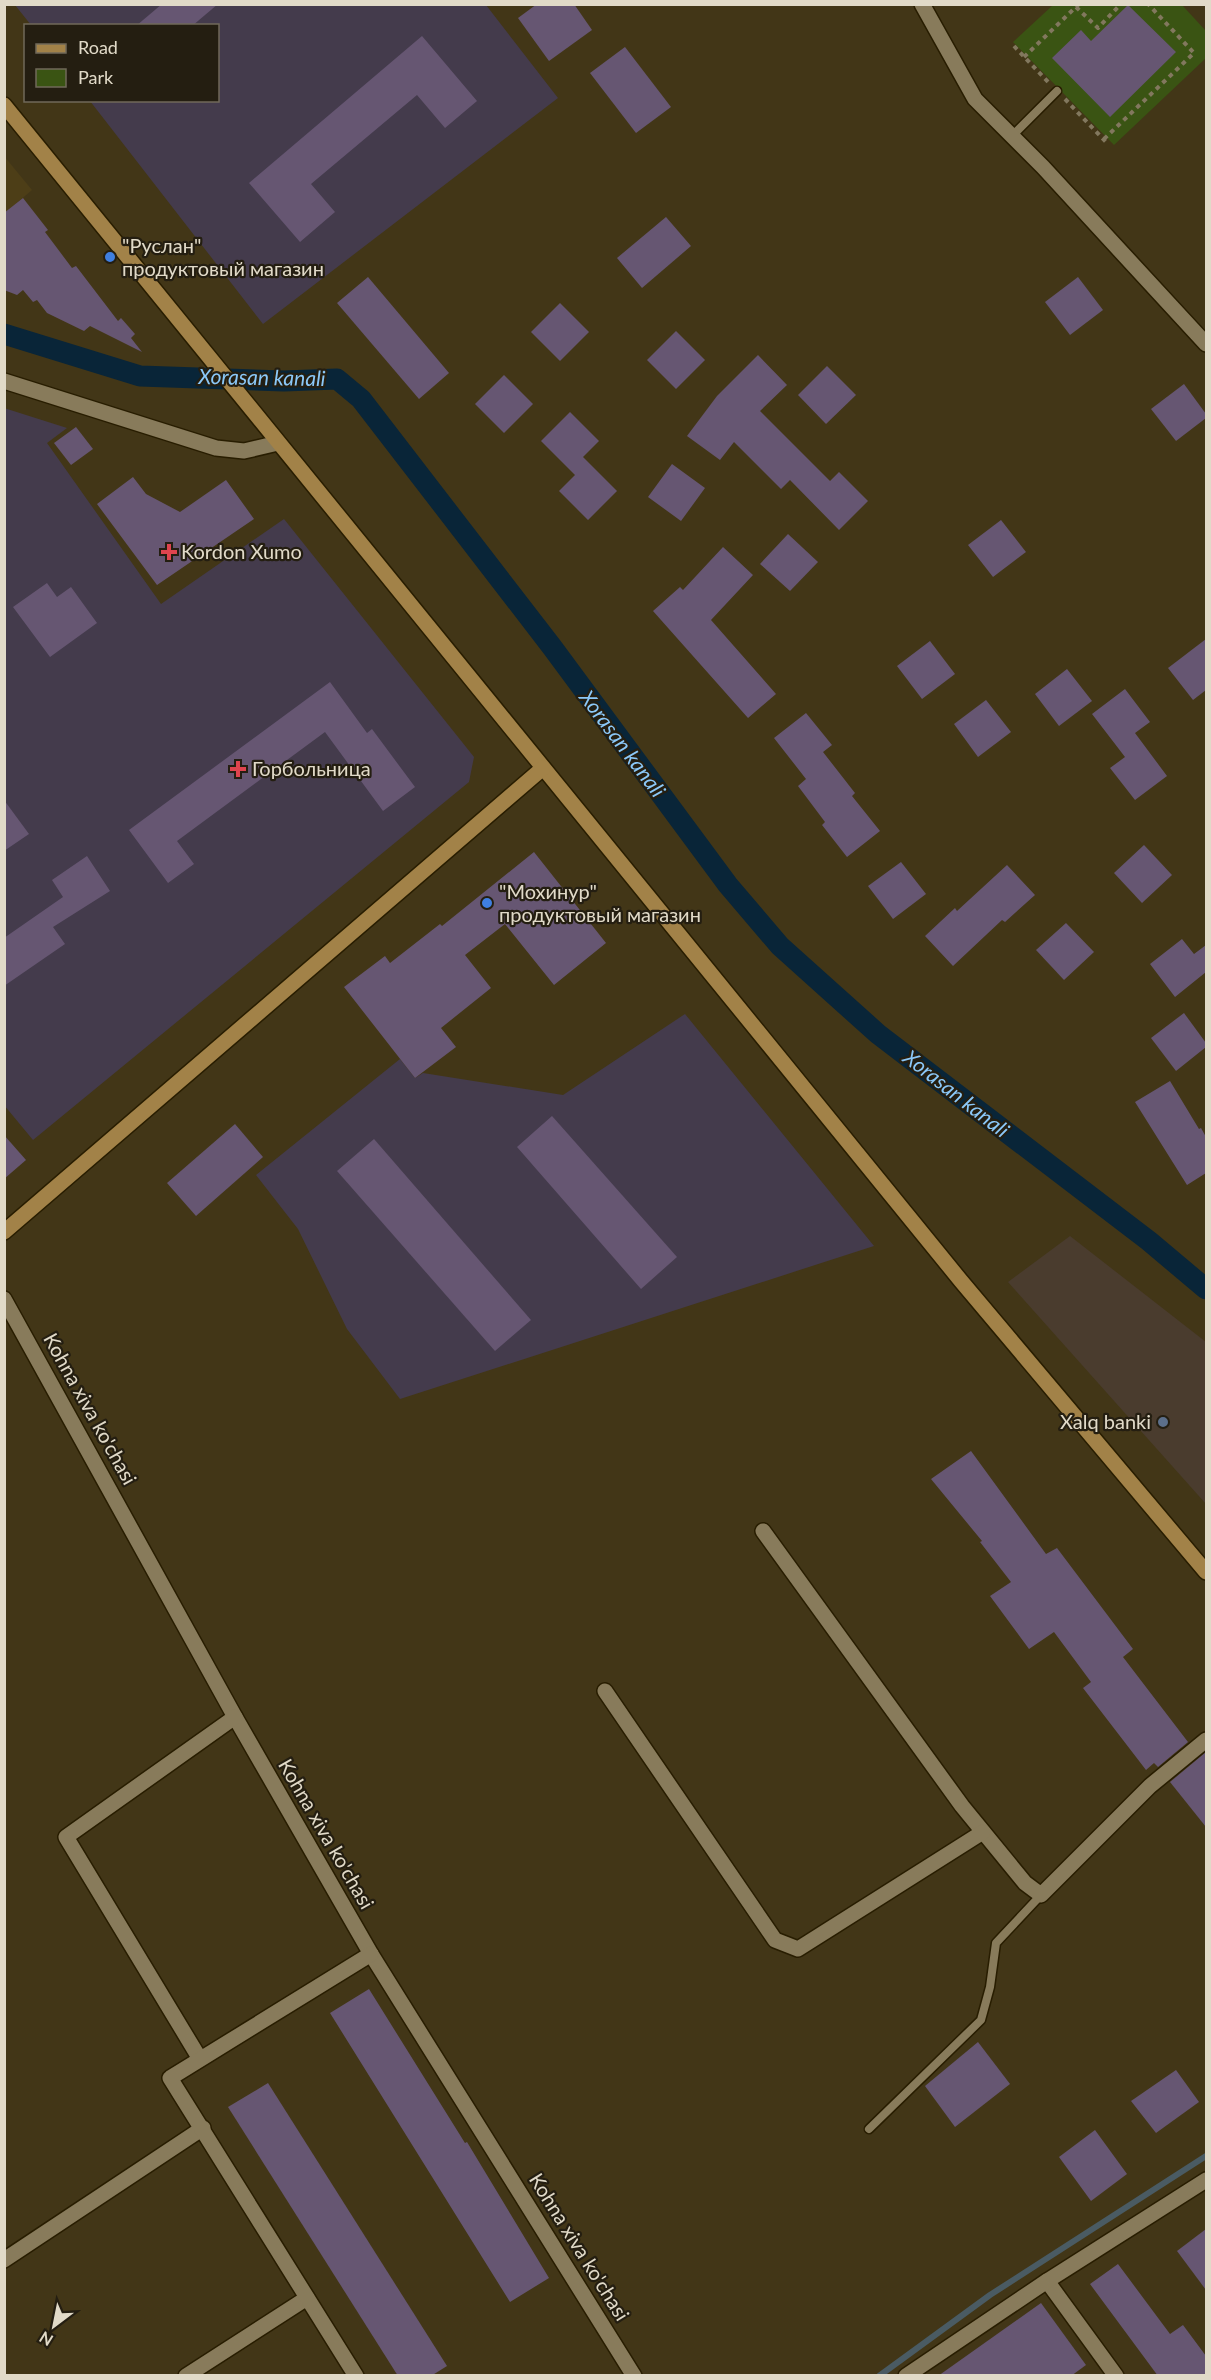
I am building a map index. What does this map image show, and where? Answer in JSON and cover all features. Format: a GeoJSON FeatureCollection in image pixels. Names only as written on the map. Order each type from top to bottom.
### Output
{"type":"FeatureCollection","features":[{"type":"Feature","properties":{"kind":"main road"},"geometry":{"type":"LineString","coordinates":[[4,105],[961,1281],[1206,1572]]}},
{"type":"Feature","properties":{"kind":"main road"},"geometry":{"type":"LineString","coordinates":[[4,1232],[543,768]]}},
{"type":"Feature","properties":{"kind":"street"},"geometry":{"type":"LineString","coordinates":[[922,4],[975,99],[1206,344]]}},
{"type":"Feature","properties":{"kind":"street"},"geometry":{"type":"LineString","coordinates":[[4,381],[216,448],[244,451],[278,443]]}},
{"type":"Feature","properties":{"kind":"street","name":"Kohna xiva ko'chasi"},"geometry":{"type":"LineString","coordinates":[[4,1299],[235,1716],[371,1954],[634,2376]]}},
{"type":"Feature","properties":{"kind":"street"},"geometry":{"type":"LineString","coordinates":[[763,1531],[983,1832],[1025,1883],[1041,1895],[1150,1786],[1206,1740]]}},
{"type":"Feature","properties":{"kind":"street"},"geometry":{"type":"LineString","coordinates":[[605,1691],[775,1940],[798,1950],[983,1832]]}},
{"type":"Feature","properties":{"kind":"street"},"geometry":{"type":"LineString","coordinates":[[200,2059],[66,1837],[235,1716]]}},
{"type":"Feature","properties":{"kind":"street"},"geometry":{"type":"LineString","coordinates":[[356,2376],[170,2078],[371,1954]]}},
{"type":"Feature","properties":{"kind":"street"},"geometry":{"type":"LineString","coordinates":[[4,2260],[203,2128]]}},
{"type":"Feature","properties":{"kind":"street"},"geometry":{"type":"LineString","coordinates":[[906,2376],[1047,2281],[1206,2180]]}},
{"type":"Feature","properties":{"kind":"street"},"geometry":{"type":"LineString","coordinates":[[1047,2281],[1116,2376]]}},
{"type":"Feature","properties":{"kind":"street"},"geometry":{"type":"LineString","coordinates":[[186,2376],[308,2298]]}},
{"type":"Feature","properties":{"kind":"lane"},"geometry":{"type":"LineString","coordinates":[[1012,136],[1057,91]]}},
{"type":"Feature","properties":{"kind":"lane"},"geometry":{"type":"LineString","coordinates":[[868,2129],[981,2020],[990,1987],[996,1943],[1041,1895]]}},
{"type":"Feature","properties":{"kind":"path"},"geometry":{"type":"LineString","coordinates":[[1024,57],[1078,6],[1098,28],[1121,4]]}},
{"type":"Feature","properties":{"kind":"path"},"geometry":{"type":"LineString","coordinates":[[1104,139],[1194,53],[1148,4]]}},
{"type":"Feature","properties":{"kind":"shaded area"},"geometry":{"type":"Polygon","coordinates":[[[15,5],[486,5],[558,98],[263,324],[91,102],[219,102],[219,24],[30,24],[15,5]]]}},
{"type":"Feature","properties":{"kind":"shaded area"},"geometry":{"type":"Polygon","coordinates":[[[4,156],[32,190],[5,213],[4,213],[4,156]]]}},
{"type":"Feature","properties":{"kind":"shaded area","name":"Горбольница"},"geometry":{"type":"Polygon","coordinates":[[[4,408],[67,428],[47,443],[161,604],[284,519],[474,757],[469,782],[33,1140],[4,1105],[4,408]]]}},
{"type":"Feature","properties":{"kind":"shaded area"},"geometry":{"type":"Polygon","coordinates":[[[685,1014],[874,1246],[400,1399],[347,1329],[298,1229],[256,1175],[400,1059],[415,1078],[423,1073],[563,1095],[685,1014]]]}},
{"type":"Feature","properties":{"kind":"shaded area"},"geometry":{"type":"Polygon","coordinates":[[[1070,1236],[1206,1342],[1206,1504],[1008,1282],[1070,1236]]]}},
{"type":"Feature","properties":{"kind":"green space"},"geometry":{"type":"Polygon","coordinates":[[[1053,5],[1182,5],[1206,31],[1206,58],[1114,145],[1013,42],[1053,5]]]}},
{"type":"Feature","properties":{"kind":"building"},"geometry":{"type":"Polygon","coordinates":[[[162,4],[218,4],[194,24],[138,24],[162,4]]]}},
{"type":"Feature","properties":{"kind":"building"},"geometry":{"type":"Polygon","coordinates":[[[537,4],[574,4],[592,30],[549,61],[518,18],[537,4]]]}},
{"type":"Feature","properties":{"kind":"building"},"geometry":{"type":"Polygon","coordinates":[[[1128,5],[1176,52],[1110,117],[1052,58],[1081,30],[1091,41],[1128,5]]]}},
{"type":"Feature","properties":{"kind":"building"},"geometry":{"type":"Polygon","coordinates":[[[422,36],[477,101],[445,128],[417,95],[311,184],[335,212],[300,242],[249,183],[422,36]]]}},
{"type":"Feature","properties":{"kind":"building"},"geometry":{"type":"Polygon","coordinates":[[[625,47],[671,107],[636,133],[590,73],[625,47]]]}},
{"type":"Feature","properties":{"kind":"building"},"geometry":{"type":"Polygon","coordinates":[[[23,198],[48,230],[45,232],[72,268],[76,266],[118,321],[121,318],[135,334],[131,338],[142,352],[90,326],[84,331],[47,313],[37,300],[33,302],[23,290],[17,295],[4,290],[4,213],[23,198]]]}},
{"type":"Feature","properties":{"kind":"building"},"geometry":{"type":"Polygon","coordinates":[[[666,217],[691,246],[642,288],[617,258],[666,217]]]}},
{"type":"Feature","properties":{"kind":"building"},"geometry":{"type":"Polygon","coordinates":[[[368,277],[449,373],[419,399],[337,303],[368,277]]]}},
{"type":"Feature","properties":{"kind":"building"},"geometry":{"type":"Polygon","coordinates":[[[1078,277],[1103,310],[1070,335],[1045,302],[1078,277]]]}},
{"type":"Feature","properties":{"kind":"building"},"geometry":{"type":"Polygon","coordinates":[[[560,303],[589,332],[560,361],[531,332],[560,303]]]}},
{"type":"Feature","properties":{"kind":"building"},"geometry":{"type":"Polygon","coordinates":[[[676,331],[705,360],[676,389],[647,360],[676,331]]]}},
{"type":"Feature","properties":{"kind":"building"},"geometry":{"type":"Polygon","coordinates":[[[758,355],[787,385],[760,411],[830,481],[839,472],[868,501],[839,530],[790,480],[781,489],[734,442],[720,460],[687,436],[717,396],[758,355]]]}},
{"type":"Feature","properties":{"kind":"building"},"geometry":{"type":"Polygon","coordinates":[[[827,366],[856,395],[826,424],[798,395],[827,366]]]}},
{"type":"Feature","properties":{"kind":"building"},"geometry":{"type":"Polygon","coordinates":[[[504,375],[533,404],[504,433],[475,404],[504,375]]]}},
{"type":"Feature","properties":{"kind":"building"},"geometry":{"type":"Polygon","coordinates":[[[1184,384],[1206,414],[1206,418],[1176,441],[1151,409],[1184,384]]]}},
{"type":"Feature","properties":{"kind":"building"},"geometry":{"type":"Polygon","coordinates":[[[570,412],[599,441],[583,457],[617,491],[588,520],[559,491],[575,475],[541,441],[570,412]]]}},
{"type":"Feature","properties":{"kind":"building"},"geometry":{"type":"Polygon","coordinates":[[[76,427],[93,449],[71,465],[54,443],[76,427]]]}},
{"type":"Feature","properties":{"kind":"building"},"geometry":{"type":"Polygon","coordinates":[[[672,464],[705,488],[681,521],[648,497],[672,464]]]}},
{"type":"Feature","properties":{"kind":"building","name":"Kordon Xumo"},"geometry":{"type":"Polygon","coordinates":[[[133,477],[146,494],[180,512],[226,480],[254,519],[157,585],[97,504],[133,477]]]}},
{"type":"Feature","properties":{"kind":"building"},"geometry":{"type":"Polygon","coordinates":[[[1001,520],[1026,552],[993,577],[968,545],[1001,520]]]}},
{"type":"Feature","properties":{"kind":"building"},"geometry":{"type":"Polygon","coordinates":[[[788,534],[818,562],[790,591],[760,564],[788,534]]]}},
{"type":"Feature","properties":{"kind":"building"},"geometry":{"type":"Polygon","coordinates":[[[723,547],[753,575],[711,620],[776,694],[748,718],[653,611],[680,587],[683,590],[723,547]]]}},
{"type":"Feature","properties":{"kind":"building"},"geometry":{"type":"Polygon","coordinates":[[[47,583],[57,597],[71,587],[97,623],[50,657],[13,607],[47,583]]]}},
{"type":"Feature","properties":{"kind":"building"},"geometry":{"type":"Polygon","coordinates":[[[1206,639],[1206,690],[1193,700],[1168,668],[1206,639]]]}},
{"type":"Feature","properties":{"kind":"building"},"geometry":{"type":"Polygon","coordinates":[[[930,641],[955,674],[922,699],[897,666],[930,641]]]}},
{"type":"Feature","properties":{"kind":"building"},"geometry":{"type":"Polygon","coordinates":[[[1067,669],[1092,701],[1059,726],[1035,694],[1067,669]]]}},
{"type":"Feature","properties":{"kind":"building"},"geometry":{"type":"Polygon","coordinates":[[[330,682],[367,733],[372,729],[415,787],[383,811],[325,732],[177,841],[194,864],[168,883],[129,830],[330,682]]]}},
{"type":"Feature","properties":{"kind":"building"},"geometry":{"type":"Polygon","coordinates":[[[1125,689],[1150,722],[1135,733],[1167,776],[1135,800],[1110,768],[1125,757],[1092,714],[1125,689]]]}},
{"type":"Feature","properties":{"kind":"building"},"geometry":{"type":"Polygon","coordinates":[[[986,700],[1011,732],[978,757],[954,724],[986,700]]]}},
{"type":"Feature","properties":{"kind":"building"},"geometry":{"type":"Polygon","coordinates":[[[806,713],[832,745],[823,752],[855,793],[852,796],[880,831],[847,857],[822,825],[825,822],[798,786],[806,779],[774,738],[806,713]]]}},
{"type":"Feature","properties":{"kind":"building"},"geometry":{"type":"Polygon","coordinates":[[[4,800],[29,834],[4,851],[4,800]]]}},
{"type":"Feature","properties":{"kind":"building"},"geometry":{"type":"Polygon","coordinates":[[[1144,845],[1172,875],[1142,903],[1114,873],[1144,845]]]}},
{"type":"Feature","properties":{"kind":"building"},"geometry":{"type":"Polygon","coordinates":[[[534,852],[606,943],[554,985],[505,924],[465,955],[491,988],[441,1028],[456,1047],[415,1078],[344,987],[385,956],[390,963],[440,924],[442,926],[534,852]]]}},
{"type":"Feature","properties":{"kind":"building"},"geometry":{"type":"Polygon","coordinates":[[[87,856],[110,891],[53,927],[65,944],[4,986],[4,938],[63,897],[52,880],[87,856]]]}},
{"type":"Feature","properties":{"kind":"building"},"geometry":{"type":"Polygon","coordinates":[[[901,862],[926,894],[893,919],[868,886],[901,862]]]}},
{"type":"Feature","properties":{"kind":"building"},"geometry":{"type":"Polygon","coordinates":[[[1007,865],[1035,895],[1005,922],[1002,920],[953,966],[925,936],[955,908],[957,911],[1007,865]]]}},
{"type":"Feature","properties":{"kind":"building"},"geometry":{"type":"Polygon","coordinates":[[[1066,923],[1094,952],[1064,980],[1036,950],[1066,923]]]}},
{"type":"Feature","properties":{"kind":"building"},"geometry":{"type":"Polygon","coordinates":[[[1182,939],[1194,954],[1206,945],[1206,972],[1175,997],[1150,964],[1182,939]]]}},
{"type":"Feature","properties":{"kind":"building"},"geometry":{"type":"Polygon","coordinates":[[[1184,1013],[1206,1043],[1206,1047],[1176,1071],[1151,1038],[1184,1013]]]}},
{"type":"Feature","properties":{"kind":"building"},"geometry":{"type":"Polygon","coordinates":[[[1170,1081],[1206,1137],[1206,1173],[1187,1185],[1135,1102],[1170,1081]]]}},
{"type":"Feature","properties":{"kind":"building"},"geometry":{"type":"Polygon","coordinates":[[[552,1116],[677,1257],[641,1289],[517,1147],[552,1116]]]}},
{"type":"Feature","properties":{"kind":"building"},"geometry":{"type":"Polygon","coordinates":[[[235,1124],[263,1157],[196,1216],[167,1183],[235,1124]]]}},
{"type":"Feature","properties":{"kind":"building"},"geometry":{"type":"Polygon","coordinates":[[[4,1135],[26,1160],[4,1179],[4,1135]]]}},
{"type":"Feature","properties":{"kind":"building"},"geometry":{"type":"Polygon","coordinates":[[[374,1139],[531,1320],[495,1351],[337,1171],[374,1139]]]}},
{"type":"Feature","properties":{"kind":"building"},"geometry":{"type":"Polygon","coordinates":[[[971,1451],[1046,1554],[1057,1548],[1133,1649],[1123,1657],[1188,1742],[1158,1767],[1154,1763],[1146,1770],[1083,1688],[1091,1682],[1054,1632],[1029,1649],[990,1596],[1011,1582],[980,1542],[982,1541],[931,1479],[971,1451]]]}},
{"type":"Feature","properties":{"kind":"building"},"geometry":{"type":"Polygon","coordinates":[[[1206,1752],[1206,1827],[1170,1782],[1206,1752]]]}},
{"type":"Feature","properties":{"kind":"building"},"geometry":{"type":"Polygon","coordinates":[[[369,1989],[465,2143],[467,2142],[549,2278],[510,2302],[330,2013],[369,1989]]]}},
{"type":"Feature","properties":{"kind":"building"},"geometry":{"type":"Polygon","coordinates":[[[978,2042],[1010,2084],[955,2127],[925,2086],[978,2042]]]}},
{"type":"Feature","properties":{"kind":"building"},"geometry":{"type":"Polygon","coordinates":[[[1176,2070],[1199,2102],[1156,2133],[1131,2101],[1176,2070]]]}},
{"type":"Feature","properties":{"kind":"building"},"geometry":{"type":"Polygon","coordinates":[[[268,2083],[447,2366],[431,2376],[398,2376],[228,2107],[268,2083]]]}},
{"type":"Feature","properties":{"kind":"building"},"geometry":{"type":"Polygon","coordinates":[[[1095,2130],[1127,2174],[1091,2201],[1059,2157],[1095,2130]]]}},
{"type":"Feature","properties":{"kind":"building"},"geometry":{"type":"Polygon","coordinates":[[[1206,2229],[1206,2290],[1177,2251],[1206,2229]]]}},
{"type":"Feature","properties":{"kind":"building"},"geometry":{"type":"Polygon","coordinates":[[[1118,2264],[1170,2334],[1183,2325],[1206,2356],[1206,2376],[1158,2376],[1090,2284],[1118,2264]]]}},
{"type":"Feature","properties":{"kind":"building"},"geometry":{"type":"Polygon","coordinates":[[[1041,2303],[1086,2365],[1071,2376],[938,2376],[1041,2303]]]}},
{"type":"Feature","properties":{"kind":"waterway","name":"Xorasan kanali"},"geometry":{"type":"LineString","coordinates":[[4,334],[140,376],[284,381],[337,379],[361,399],[552,647],[728,885],[780,946],[878,1034],[1149,1241],[1206,1289]]}},
{"type":"Feature","properties":{"kind":"waterway"},"geometry":{"type":"LineString","coordinates":[[879,2376],[990,2295],[1206,2156]]}},
{"type":"Feature","properties":{"kind":"place","name":"\"Руслан\" продуктовый магазин"},"geometry":{"type":"Point","coordinates":[110,257]}},
{"type":"Feature","properties":{"kind":"place","name":"Kordon Xumo"},"geometry":{"type":"Point","coordinates":[169,552]}},
{"type":"Feature","properties":{"kind":"place","name":"Горбольница"},"geometry":{"type":"Point","coordinates":[238,769]}},
{"type":"Feature","properties":{"kind":"place","name":"\"Мохинур\" продуктовый магазин"},"geometry":{"type":"Point","coordinates":[487,903]}},
{"type":"Feature","properties":{"kind":"place","name":"Xalq banki"},"geometry":{"type":"Point","coordinates":[1163,1422]}}]}
